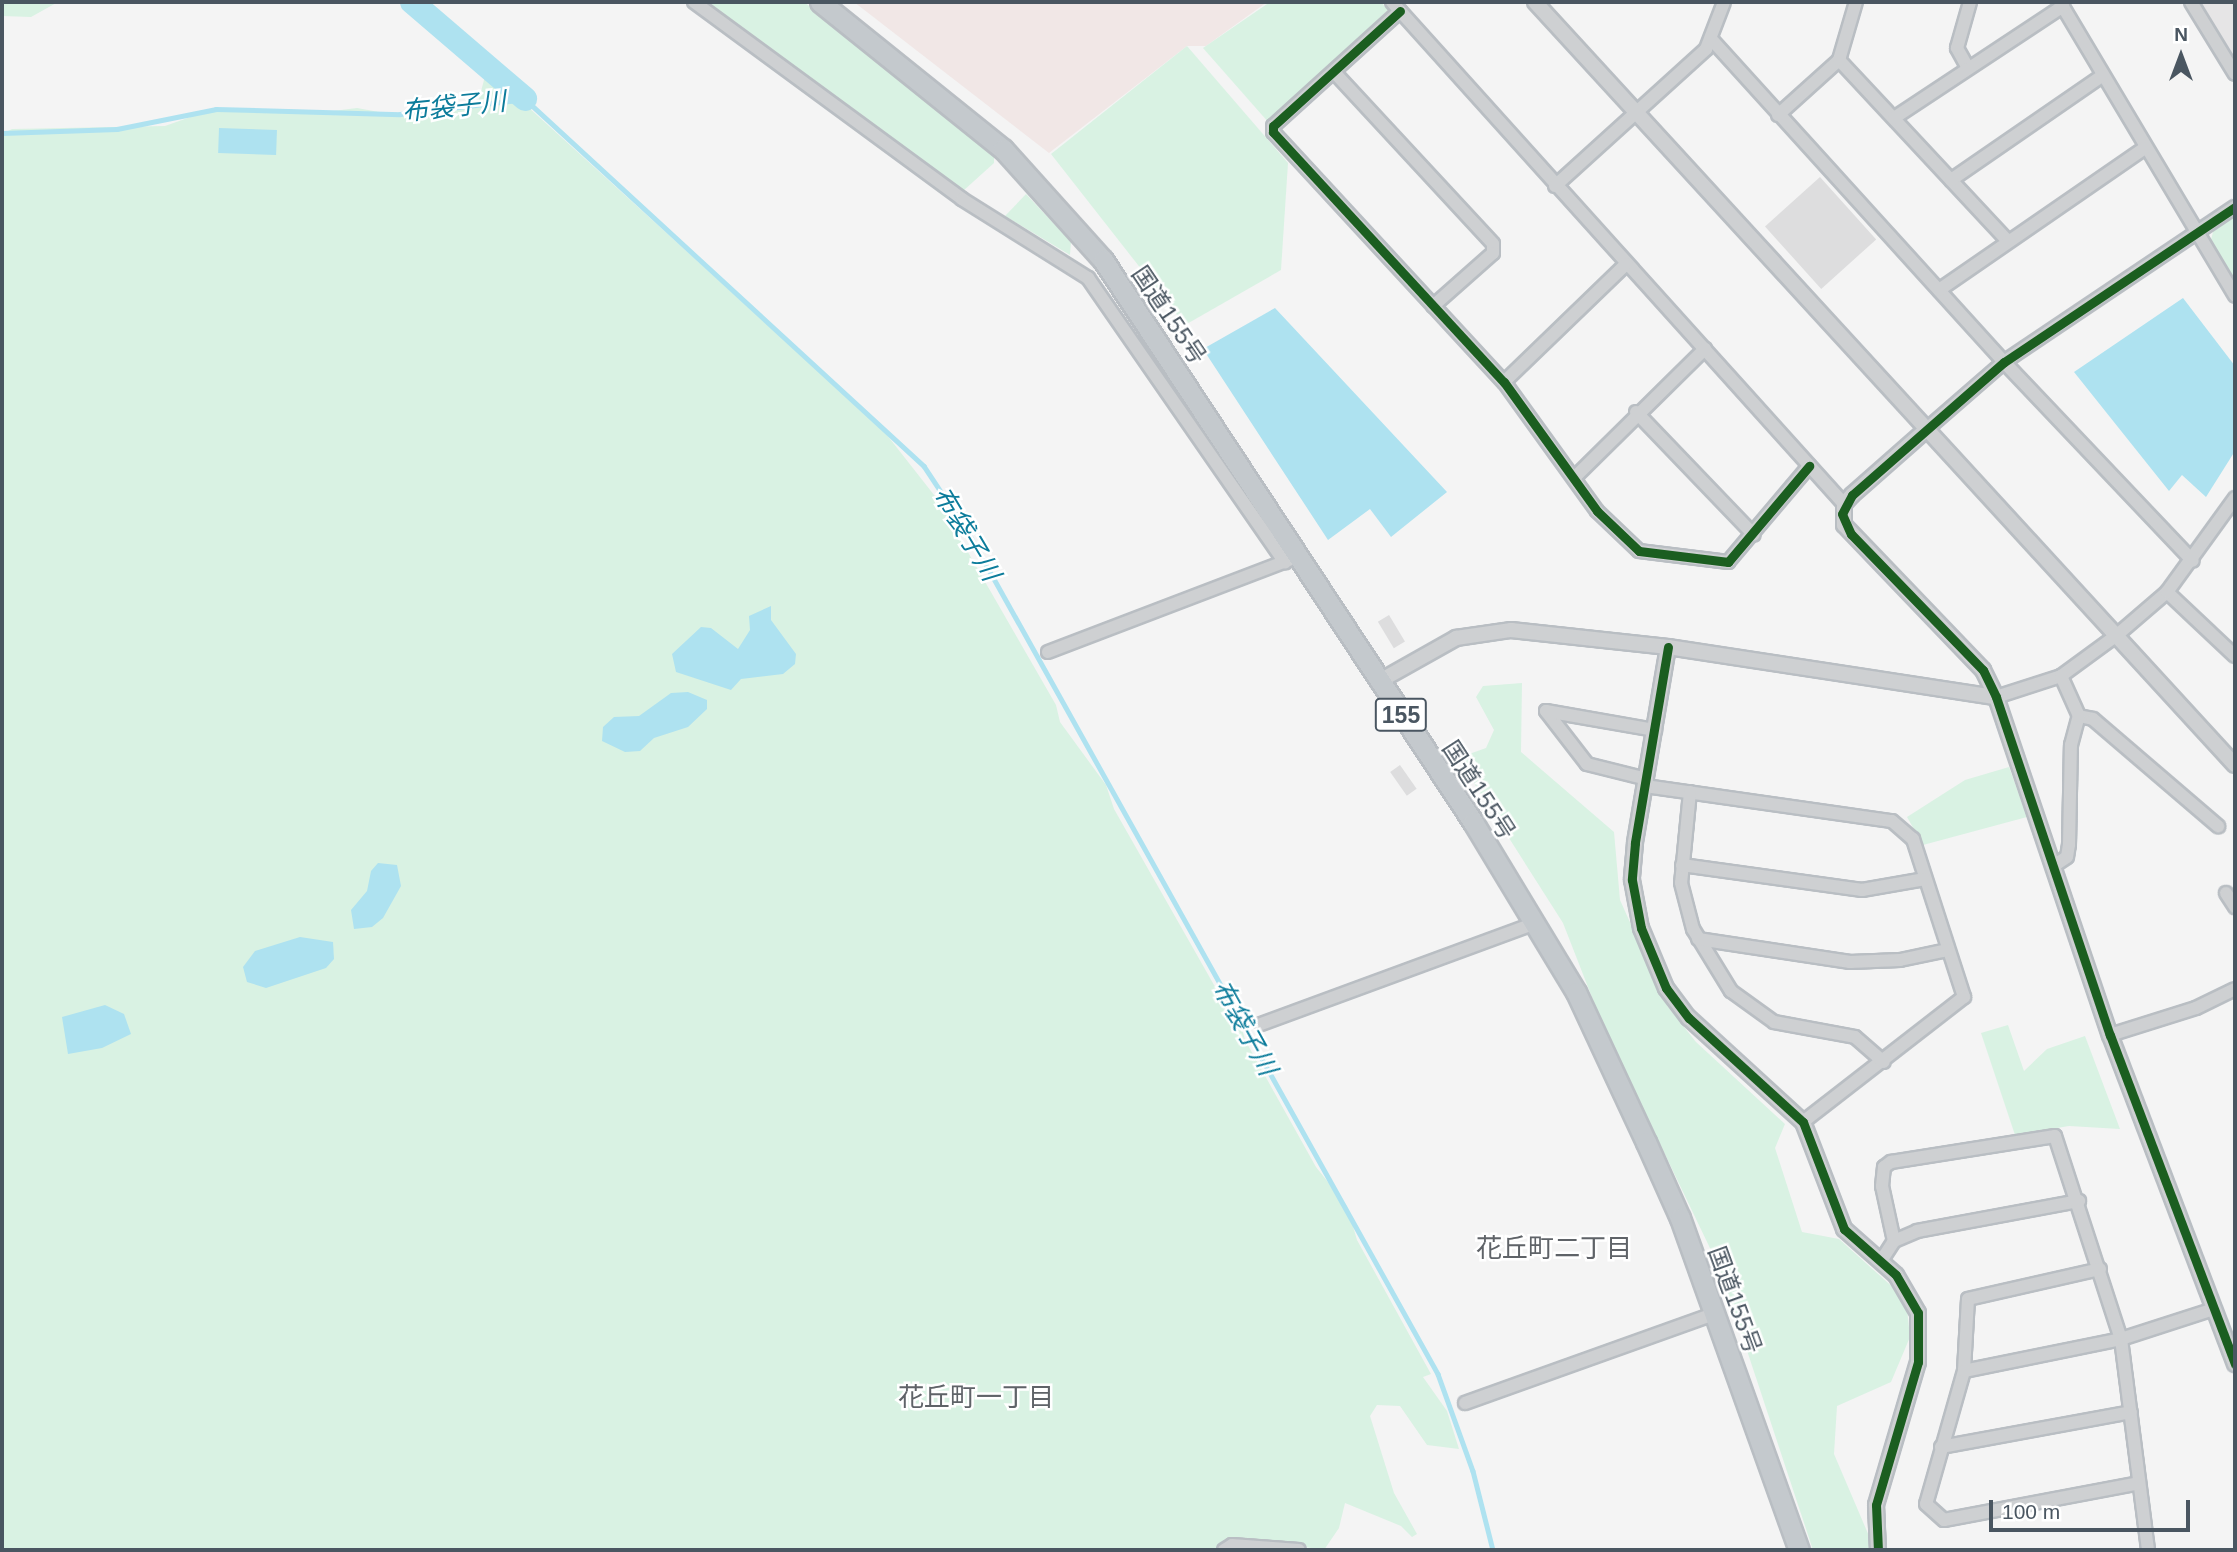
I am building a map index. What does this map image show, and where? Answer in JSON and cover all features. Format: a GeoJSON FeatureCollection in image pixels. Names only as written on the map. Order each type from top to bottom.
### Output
{"type":"FeatureCollection","features":[{"type":"Feature","properties":{"kind":"highway","name":"国道155号"},"geometry":{"type":"LineString","coordinates":[[820,2],[1003,149],[1078,230],[1130,300],[1291,559],[1378,682],[1535,923],[1576,992],[1646,1142],[1714,1314],[1798,1550]]}},
{"type":"Feature","properties":{"kind":"street"},"geometry":{"type":"LineString","coordinates":[[694,2],[962,199],[1087,278],[1291,559],[1048,652]]}},
{"type":"Feature","properties":{"kind":"street"},"geometry":{"type":"LineString","coordinates":[[1536,2],[2235,765]]}},
{"type":"Feature","properties":{"kind":"street"},"geometry":{"type":"LineString","coordinates":[[1555,186],[1712,40],[1724,2]]}},
{"type":"Feature","properties":{"kind":"street"},"geometry":{"type":"LineString","coordinates":[[1779,115],[1839,60],[1856,2]]}},
{"type":"Feature","properties":{"kind":"street"},"geometry":{"type":"LineString","coordinates":[[1968,68],[1957,48],[1970,2]]}},
{"type":"Feature","properties":{"kind":"street"},"geometry":{"type":"LineString","coordinates":[[2191,2],[2235,74]]}},
{"type":"Feature","properties":{"kind":"street"},"geometry":{"type":"LineString","coordinates":[[1894,118],[2062,4],[2102,76],[2235,296]]}},
{"type":"Feature","properties":{"kind":"street"},"geometry":{"type":"LineString","coordinates":[[1809,466],[1754,535],[1728,562],[1645,554],[1597,511],[1504,382],[1273,132],[1273,126],[1334,72],[1396,7],[1844,504],[1844,525],[1983,670],[1996,697],[2055,864],[2110,1035],[2235,1364]]}},
{"type":"Feature","properties":{"kind":"street"},"geometry":{"type":"LineString","coordinates":[[1712,40],[2004,362],[2193,561]]}},
{"type":"Feature","properties":{"kind":"street"},"geometry":{"type":"LineString","coordinates":[[1839,60],[2008,242]]}},
{"type":"Feature","properties":{"kind":"street"},"geometry":{"type":"LineString","coordinates":[[1334,72],[1493,244],[1493,253],[1433,306]]}},
{"type":"Feature","properties":{"kind":"street"},"geometry":{"type":"LineString","coordinates":[[1951,180],[2102,76]]}},
{"type":"Feature","properties":{"kind":"street"},"geometry":{"type":"LineString","coordinates":[[1939,290],[2146,148]]}},
{"type":"Feature","properties":{"kind":"street"},"geometry":{"type":"LineString","coordinates":[[1844,504],[2004,362],[2194,229],[2235,207]]}},
{"type":"Feature","properties":{"kind":"street"},"geometry":{"type":"LineString","coordinates":[[1504,382],[1626,264]]}},
{"type":"Feature","properties":{"kind":"street"},"geometry":{"type":"LineString","coordinates":[[1574,478],[1636,412],[1705,349]]}},
{"type":"Feature","properties":{"kind":"street"},"geometry":{"type":"LineString","coordinates":[[1636,412],[1754,535]]}},
{"type":"Feature","properties":{"kind":"street"},"geometry":{"type":"LineString","coordinates":[[1378,682],[1432,648],[1483,631],[1541,631],[1668,647],[1996,697],[2061,676],[2116,635],[2167,592],[2193,561],[2235,498]]}},
{"type":"Feature","properties":{"kind":"street"},"geometry":{"type":"LineString","coordinates":[[2167,592],[2235,656]]}},
{"type":"Feature","properties":{"kind":"street"},"geometry":{"type":"LineString","coordinates":[[1668,647],[1632,880],[1641,928],[1657,970],[1701,1031],[1803,1122],[1833,1209],[1844,1229],[1881,1261],[1913,1302],[1921,1329],[1916,1373],[1875,1505],[1878,1550]]}},
{"type":"Feature","properties":{"kind":"street"},"geometry":{"type":"LineString","coordinates":[[2055,864],[2067,857],[2069,845],[2071,745],[2079,716],[2061,676]]}},
{"type":"Feature","properties":{"kind":"street"},"geometry":{"type":"LineString","coordinates":[[1655,730],[1546,711],[1587,764],[1690,792],[1892,821],[1913,839],[1964,997],[1884,1062],[1803,1122]]}},
{"type":"Feature","properties":{"kind":"street"},"geometry":{"type":"LineString","coordinates":[[2079,716],[2093,719],[2218,826]]}},
{"type":"Feature","properties":{"kind":"street"},"geometry":{"type":"LineString","coordinates":[[1690,792],[1682,865],[1698,939],[1731,991],[1749,1008],[1774,1022],[1855,1037],[1884,1062]]}},
{"type":"Feature","properties":{"kind":"street"},"geometry":{"type":"LineString","coordinates":[[1682,865],[1862,890],[1925,879]]}},
{"type":"Feature","properties":{"kind":"street"},"geometry":{"type":"LineString","coordinates":[[2226,893],[2235,907]]}},
{"type":"Feature","properties":{"kind":"street"},"geometry":{"type":"LineString","coordinates":[[1261,1024],[1535,923]]}},
{"type":"Feature","properties":{"kind":"street"},"geometry":{"type":"LineString","coordinates":[[1698,939],[1850,962],[1900,960],[1947,950]]}},
{"type":"Feature","properties":{"kind":"street"},"geometry":{"type":"LineString","coordinates":[[2110,1035],[2196,1008],[2235,989]]}},
{"type":"Feature","properties":{"kind":"street"},"geometry":{"type":"LineString","coordinates":[[1894,1241],[1882,1186],[1884,1167],[1891,1162],[2055,1136],[2079,1201],[2121,1339],[2148,1550]]}},
{"type":"Feature","properties":{"kind":"street"},"geometry":{"type":"LineString","coordinates":[[1881,1261],[1894,1241],[1917,1231],[2079,1201]]}},
{"type":"Feature","properties":{"kind":"street"},"geometry":{"type":"LineString","coordinates":[[2100,1269],[1974,1294],[1965,1306],[1964,1371],[1925,1496],[1928,1510],[1944,1520],[2139,1483]]}},
{"type":"Feature","properties":{"kind":"street"},"geometry":{"type":"LineString","coordinates":[[1964,1371],[2121,1339],[2214,1309]]}},
{"type":"Feature","properties":{"kind":"street"},"geometry":{"type":"LineString","coordinates":[[1465,1403],[1714,1314]]}},
{"type":"Feature","properties":{"kind":"street"},"geometry":{"type":"LineString","coordinates":[[1941,1447],[2131,1412]]}},
{"type":"Feature","properties":{"kind":"street"},"geometry":{"type":"LineString","coordinates":[[1224,1550],[1232,1545],[1299,1550]]}},
{"type":"Feature","properties":{"kind":"shaded area"},"geometry":{"type":"Polygon","coordinates":[[[854,2],[1267,2],[1206,46],[1187,46],[1049,153],[854,2]]]}},
{"type":"Feature","properties":{"kind":"shaded area"},"geometry":{"type":"Polygon","coordinates":[[[2201,2],[2235,2],[2235,59],[2201,2]]]}},
{"type":"Feature","properties":{"kind":"green space"},"geometry":{"type":"Polygon","coordinates":[[[2,2],[58,2],[31,17],[2,16],[2,2]]]}},
{"type":"Feature","properties":{"kind":"green space"},"geometry":{"type":"Polygon","coordinates":[[[417,2],[429,2],[503,74],[527,106],[883,430],[938,500],[1056,705],[1060,722],[1106,785],[1114,809],[1214,985],[1239,1017],[1245,1040],[1316,1167],[1347,1206],[1357,1240],[1431,1374],[1423,1377],[1447,1411],[1459,1449],[1427,1445],[1400,1406],[1377,1405],[1370,1416],[1394,1493],[1417,1534],[1412,1537],[1401,1526],[1345,1503],[1339,1528],[1324,1550],[1260,1540],[1232,1541],[1218,1550],[2,1550],[2,134],[12,129],[165,126],[213,109],[309,114],[357,108],[401,116],[478,103],[485,76],[467,47],[417,2]]]}},
{"type":"Feature","properties":{"kind":"green space"},"geometry":{"type":"Polygon","coordinates":[[[707,2],[804,2],[994,152],[994,163],[963,191],[707,2]]]}},
{"type":"Feature","properties":{"kind":"green space"},"geometry":{"type":"Polygon","coordinates":[[[1270,2],[1381,2],[1388,10],[1269,123],[1203,48],[1270,2]]]}},
{"type":"Feature","properties":{"kind":"green space"},"geometry":{"type":"Polygon","coordinates":[[[1187,46],[1288,163],[1281,270],[1185,325],[1051,154],[1187,46]]]}},
{"type":"Feature","properties":{"kind":"green space"},"geometry":{"type":"Polygon","coordinates":[[[1026,194],[1071,242],[1070,255],[1005,216],[1026,194]]]}},
{"type":"Feature","properties":{"kind":"green space"},"geometry":{"type":"Polygon","coordinates":[[[2235,217],[2235,280],[2211,240],[2214,228],[2235,217]]]}},
{"type":"Feature","properties":{"kind":"green space"},"geometry":{"type":"Polygon","coordinates":[[[1522,683],[1521,752],[1614,832],[1620,900],[1668,1007],[1696,1042],[1785,1124],[1775,1148],[1802,1232],[1839,1239],[1906,1299],[1910,1337],[1891,1382],[1837,1406],[1834,1454],[1875,1550],[1813,1550],[1720,1269],[1602,1023],[1563,923],[1458,758],[1486,748],[1494,730],[1476,697],[1483,686],[1522,683]]]}},
{"type":"Feature","properties":{"kind":"green space"},"geometry":{"type":"Polygon","coordinates":[[[2009,767],[2027,817],[1923,845],[1907,817],[1965,780],[2009,767]]]}},
{"type":"Feature","properties":{"kind":"green space"},"geometry":{"type":"Polygon","coordinates":[[[2008,1025],[2024,1071],[2047,1049],[2085,1036],[2120,1129],[2069,1126],[2015,1135],[1981,1033],[2008,1025]]]}},
{"type":"Feature","properties":{"kind":"water"},"geometry":{"type":"Polygon","coordinates":[[[219,128],[277,130],[276,155],[218,153],[219,128]]]}},
{"type":"Feature","properties":{"kind":"water"},"geometry":{"type":"Polygon","coordinates":[[[2183,298],[2235,366],[2235,451],[2206,497],[2182,475],[2169,491],[2074,372],[2183,298]]]}},
{"type":"Feature","properties":{"kind":"water"},"geometry":{"type":"Polygon","coordinates":[[[1275,308],[1447,492],[1391,537],[1370,509],[1328,540],[1203,349],[1275,308]]]}},
{"type":"Feature","properties":{"kind":"water"},"geometry":{"type":"Polygon","coordinates":[[[771,606],[771,620],[796,654],[795,664],[783,674],[741,679],[731,690],[676,672],[672,654],[701,627],[711,628],[738,649],[750,630],[749,616],[771,606]]]}},
{"type":"Feature","properties":{"kind":"water"},"geometry":{"type":"Polygon","coordinates":[[[688,692],[707,700],[707,709],[688,727],[654,738],[640,751],[625,752],[602,741],[603,727],[614,717],[639,716],[671,693],[688,692]]]}},
{"type":"Feature","properties":{"kind":"water"},"geometry":{"type":"Polygon","coordinates":[[[378,863],[397,865],[401,886],[383,918],[372,927],[354,929],[351,910],[367,891],[371,871],[378,863]]]}},
{"type":"Feature","properties":{"kind":"water"},"geometry":{"type":"Polygon","coordinates":[[[300,937],[333,942],[334,959],[326,968],[266,988],[247,982],[243,967],[255,951],[300,937]]]}},
{"type":"Feature","properties":{"kind":"water"},"geometry":{"type":"Polygon","coordinates":[[[105,1005],[124,1014],[131,1034],[102,1048],[68,1054],[62,1017],[105,1005]]]}},
{"type":"Feature","properties":{"kind":"building"},"geometry":{"type":"Polygon","coordinates":[[[1820,177],[1876,239],[1821,289],[1765,227],[1820,177]]]}},
{"type":"Feature","properties":{"kind":"building"},"geometry":{"type":"Polygon","coordinates":[[[1389,615],[1405,642],[1394,648],[1378,622],[1389,615]]]}},
{"type":"Feature","properties":{"kind":"building"},"geometry":{"type":"Polygon","coordinates":[[[1400,765],[1417,789],[1407,796],[1390,772],[1400,765]]]}},
{"type":"Feature","properties":{"kind":"waterway"},"geometry":{"type":"LineString","coordinates":[[412,2],[525,99]]}},
{"type":"Feature","properties":{"kind":"waterway","name":"布袋子川"},"geometry":{"type":"LineString","coordinates":[[2,133],[117,129],[216,109],[400,114],[525,99],[924,466],[969,534],[1438,1374],[1473,1471],[1493,1550]]}},
{"type":"Feature","properties":{"kind":"cycle path"},"geometry":{"type":"LineString","coordinates":[[1400,11],[1273,126],[1273,132],[1504,382],[1597,511],[1639,551],[1728,562],[1809,466]]}},
{"type":"Feature","properties":{"kind":"cycle path"},"geometry":{"type":"LineString","coordinates":[[2235,207],[2004,362],[1852,495],[1842,514],[1851,534],[1983,670],[1996,697],[2110,1035],[2235,1364]]}},
{"type":"Feature","properties":{"kind":"cycle path"},"geometry":{"type":"LineString","coordinates":[[1668,647],[1635,843],[1632,880],[1641,928],[1666,988],[1689,1018],[1803,1122],[1844,1229],[1896,1275],[1918,1313],[1918,1362],[1876,1505],[1878,1550]]}},
{"type":"Feature","properties":{"kind":"district","name":"花丘町二丁目"},"geometry":{"type":"Point","coordinates":[1554,1249]}},
{"type":"Feature","properties":{"kind":"district","name":"花丘町一丁目"},"geometry":{"type":"Point","coordinates":[976,1398]}}]}
